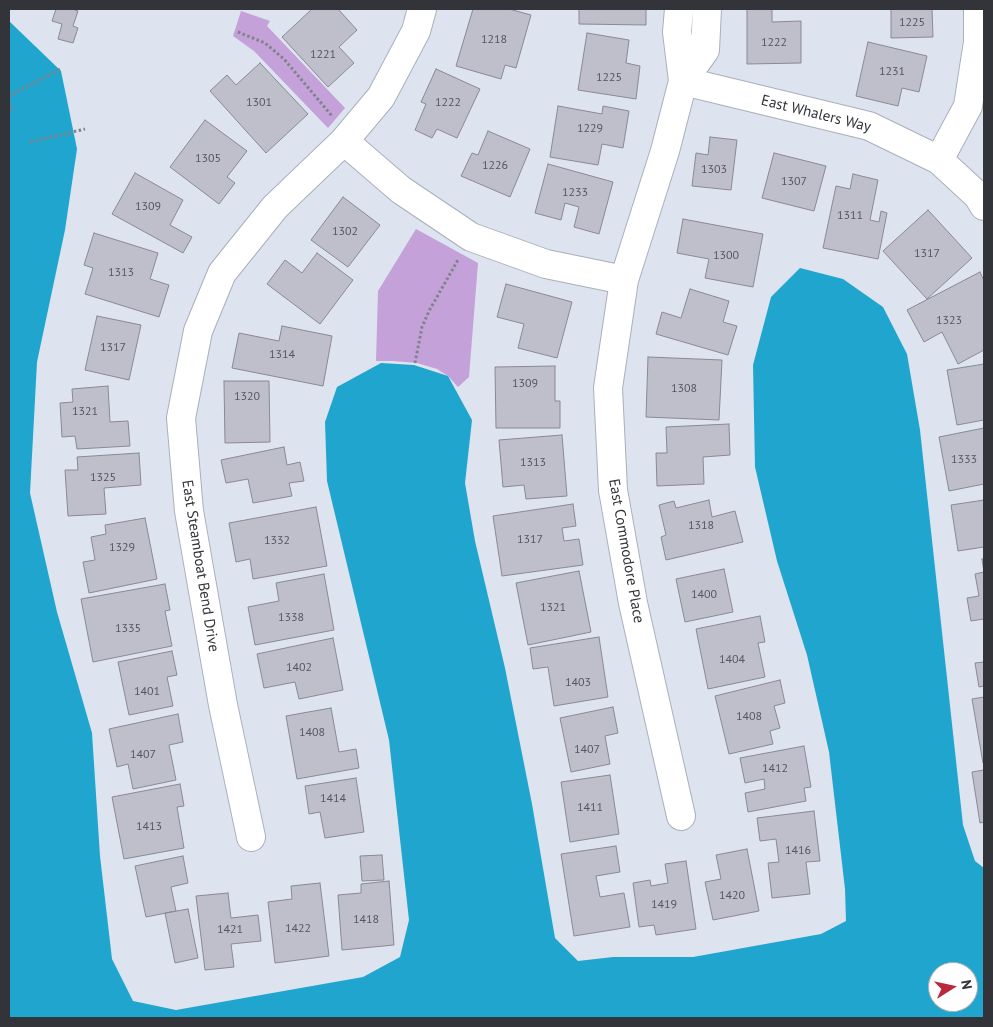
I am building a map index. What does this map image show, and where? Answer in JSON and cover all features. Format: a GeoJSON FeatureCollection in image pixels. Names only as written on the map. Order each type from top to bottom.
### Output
{"type":"FeatureCollection","features":[{"type":"Feature","properties":{"kind":"street","name":"East Steamboat Bend Drive"},"geometry":{"type":"LineString","coordinates":[[251,837],[223,705],[190,521],[181,418],[198,331],[222,273],[275,207],[346,138],[381,97],[416,31],[422,9]]}},
{"type":"Feature","properties":{"kind":"street","name":"East Commodore Place"},"geometry":{"type":"LineString","coordinates":[[679,9],[677,32],[683,81]]}},
{"type":"Feature","properties":{"kind":"street","name":"East Commodore Place"},"geometry":{"type":"LineString","coordinates":[[681,816],[633,603],[613,490],[608,388],[624,280],[664,151],[683,81],[704,50],[706,9]]}},
{"type":"Feature","properties":{"kind":"street"},"geometry":{"type":"LineString","coordinates":[[939,160],[968,106],[978,42],[978,9]]}},
{"type":"Feature","properties":{"kind":"street","name":"East Whalers Way"},"geometry":{"type":"LineString","coordinates":[[683,81],[869,126],[939,160],[978,196],[984,206]]}},
{"type":"Feature","properties":{"kind":"street"},"geometry":{"type":"LineString","coordinates":[[346,138],[401,190],[471,237],[546,264],[624,280]]}},
{"type":"Feature","properties":{"kind":"path"},"geometry":{"type":"LineString","coordinates":[[238,32],[265,43],[284,59],[346,138]]}},
{"type":"Feature","properties":{"kind":"path"},"geometry":{"type":"LineString","coordinates":[[9,96],[62,68]]}},
{"type":"Feature","properties":{"kind":"path"},"geometry":{"type":"LineString","coordinates":[[9,103],[12,110]]}},
{"type":"Feature","properties":{"kind":"path"},"geometry":{"type":"LineString","coordinates":[[30,142],[85,129]]}},
{"type":"Feature","properties":{"kind":"path"},"geometry":{"type":"LineString","coordinates":[[415,362],[422,326],[463,251]]}},
{"type":"Feature","properties":{"kind":"shaded area"},"geometry":{"type":"Polygon","coordinates":[[[241,11],[270,21],[267,26],[345,108],[328,128],[254,51],[233,36],[241,11]]]}},
{"type":"Feature","properties":{"kind":"shaded area"},"geometry":{"type":"Polygon","coordinates":[[[416,229],[478,263],[469,377],[458,387],[448,376],[437,369],[417,363],[376,361],[378,291],[416,229]]]}},
{"type":"Feature","properties":{"kind":"water"},"geometry":{"type":"Polygon","coordinates":[[[9,21],[61,71],[77,149],[65,230],[37,362],[30,493],[57,612],[92,733],[100,856],[112,959],[133,1001],[176,1010],[363,977],[400,957],[409,920],[389,740],[327,481],[325,422],[337,387],[381,363],[414,365],[448,376],[472,420],[465,483],[475,541],[505,668],[532,804],[555,938],[578,961],[613,957],[693,957],[821,934],[846,921],[845,889],[829,752],[807,655],[777,561],[755,467],[753,365],[771,297],[800,268],[843,279],[883,307],[907,354],[920,430],[963,825],[975,861],[984,868],[984,1018],[9,1018],[9,21]]]}},
{"type":"Feature","properties":{"kind":"building"},"geometry":{"type":"Polygon","coordinates":[[[56,9],[78,11],[73,26],[78,28],[73,43],[58,39],[62,24],[52,21],[56,9]]]}},
{"type":"Feature","properties":{"kind":"building"},"geometry":{"type":"Polygon","coordinates":[[[312,9],[338,9],[357,30],[339,47],[354,63],[328,87],[282,37],[312,9]]]}},
{"type":"Feature","properties":{"kind":"building"},"geometry":{"type":"Polygon","coordinates":[[[473,9],[509,9],[531,15],[516,68],[505,65],[501,79],[456,66],[473,9]]]}},
{"type":"Feature","properties":{"kind":"building"},"geometry":{"type":"Polygon","coordinates":[[[579,9],[646,9],[646,25],[579,24],[579,9]]]}},
{"type":"Feature","properties":{"kind":"building"},"geometry":{"type":"Polygon","coordinates":[[[747,9],[772,9],[772,22],[801,21],[801,63],[747,64],[747,9]]]}},
{"type":"Feature","properties":{"kind":"building"},"geometry":{"type":"Polygon","coordinates":[[[891,9],[932,9],[933,37],[891,38],[891,9]]]}},
{"type":"Feature","properties":{"kind":"building"},"geometry":{"type":"Polygon","coordinates":[[[587,33],[629,40],[626,63],[640,66],[636,99],[578,90],[587,33]]]}},
{"type":"Feature","properties":{"kind":"building"},"geometry":{"type":"Polygon","coordinates":[[[868,42],[927,56],[919,92],[902,88],[898,106],[856,96],[868,42]]]}},
{"type":"Feature","properties":{"kind":"building"},"geometry":{"type":"Polygon","coordinates":[[[260,63],[308,114],[266,153],[210,91],[227,75],[236,85],[260,63]]]}},
{"type":"Feature","properties":{"kind":"building"},"geometry":{"type":"Polygon","coordinates":[[[436,69],[480,89],[457,138],[437,129],[432,138],[415,130],[426,104],[421,102],[436,69]]]}},
{"type":"Feature","properties":{"kind":"building"},"geometry":{"type":"Polygon","coordinates":[[[558,106],[602,114],[603,106],[629,111],[623,148],[602,144],[598,165],[550,157],[558,106]]]}},
{"type":"Feature","properties":{"kind":"building"},"geometry":{"type":"Polygon","coordinates":[[[205,120],[247,151],[227,177],[235,183],[219,204],[170,167],[205,120]]]}},
{"type":"Feature","properties":{"kind":"building"},"geometry":{"type":"Polygon","coordinates":[[[488,131],[530,149],[510,197],[461,176],[472,153],[478,155],[488,131]]]}},
{"type":"Feature","properties":{"kind":"building"},"geometry":{"type":"Polygon","coordinates":[[[710,137],[737,140],[731,190],[692,186],[696,153],[708,155],[710,137]]]}},
{"type":"Feature","properties":{"kind":"building"},"geometry":{"type":"Polygon","coordinates":[[[774,153],[826,166],[814,211],[762,198],[774,153]]]}},
{"type":"Feature","properties":{"kind":"building"},"geometry":{"type":"Polygon","coordinates":[[[548,164],[613,182],[599,234],[574,227],[579,207],[565,203],[561,220],[535,213],[548,164]]]}},
{"type":"Feature","properties":{"kind":"building"},"geometry":{"type":"Polygon","coordinates":[[[135,173],[183,200],[170,225],[192,237],[183,253],[112,214],[135,173]]]}},
{"type":"Feature","properties":{"kind":"building"},"geometry":{"type":"Polygon","coordinates":[[[853,174],[878,180],[870,220],[879,222],[881,211],[887,213],[878,259],[823,248],[836,186],[850,189],[853,174]]]}},
{"type":"Feature","properties":{"kind":"building"},"geometry":{"type":"Polygon","coordinates":[[[343,197],[380,225],[348,267],[311,240],[343,197]]]}},
{"type":"Feature","properties":{"kind":"building"},"geometry":{"type":"Polygon","coordinates":[[[928,210],[972,258],[927,299],[883,251],[928,210]]]}},
{"type":"Feature","properties":{"kind":"building"},"geometry":{"type":"Polygon","coordinates":[[[683,219],[763,234],[753,287],[705,278],[709,259],[677,253],[683,219]]]}},
{"type":"Feature","properties":{"kind":"building"},"geometry":{"type":"Polygon","coordinates":[[[94,233],[158,253],[150,279],[169,285],[159,317],[85,294],[93,268],[84,265],[94,233]]]}},
{"type":"Feature","properties":{"kind":"building"},"geometry":{"type":"Polygon","coordinates":[[[317,253],[353,280],[320,324],[267,284],[285,260],[302,273],[317,253]]]}},
{"type":"Feature","properties":{"kind":"building"},"geometry":{"type":"Polygon","coordinates":[[[980,272],[984,281],[984,350],[958,364],[942,332],[924,342],[907,310],[980,272]]]}},
{"type":"Feature","properties":{"kind":"building"},"geometry":{"type":"Polygon","coordinates":[[[506,284],[572,302],[557,358],[518,348],[524,324],[497,317],[506,284]]]}},
{"type":"Feature","properties":{"kind":"building"},"geometry":{"type":"Polygon","coordinates":[[[690,289],[729,301],[723,322],[737,326],[728,355],[656,334],[662,312],[681,318],[690,289]]]}},
{"type":"Feature","properties":{"kind":"building"},"geometry":{"type":"Polygon","coordinates":[[[97,316],[141,325],[129,380],[85,370],[97,316]]]}},
{"type":"Feature","properties":{"kind":"building"},"geometry":{"type":"Polygon","coordinates":[[[282,326],[332,336],[323,386],[232,368],[239,333],[279,341],[282,326]]]}},
{"type":"Feature","properties":{"kind":"building"},"geometry":{"type":"Polygon","coordinates":[[[648,357],[722,360],[719,420],[646,417],[648,357]]]}},
{"type":"Feature","properties":{"kind":"building"},"geometry":{"type":"Polygon","coordinates":[[[984,364],[984,420],[957,425],[947,370],[984,364]]]}},
{"type":"Feature","properties":{"kind":"building"},"geometry":{"type":"Polygon","coordinates":[[[555,366],[555,401],[560,401],[560,428],[496,428],[495,367],[555,366]]]}},
{"type":"Feature","properties":{"kind":"building"},"geometry":{"type":"Polygon","coordinates":[[[224,381],[269,381],[270,442],[225,443],[224,381]]]}},
{"type":"Feature","properties":{"kind":"building"},"geometry":{"type":"Polygon","coordinates":[[[108,386],[110,422],[128,421],[130,446],[77,449],[75,436],[62,437],[60,403],[73,402],[72,389],[108,386]]]}},
{"type":"Feature","properties":{"kind":"building"},"geometry":{"type":"Polygon","coordinates":[[[729,424],[730,455],[703,457],[704,484],[657,486],[656,453],[667,453],[666,427],[729,424]]]}},
{"type":"Feature","properties":{"kind":"building"},"geometry":{"type":"Polygon","coordinates":[[[984,428],[984,484],[949,491],[939,437],[984,428]]]}},
{"type":"Feature","properties":{"kind":"building"},"geometry":{"type":"Polygon","coordinates":[[[562,435],[567,496],[526,499],[524,485],[503,487],[499,440],[562,435]]]}},
{"type":"Feature","properties":{"kind":"building"},"geometry":{"type":"Polygon","coordinates":[[[284,447],[287,465],[300,462],[304,481],[289,483],[292,496],[253,503],[248,479],[226,483],[221,460],[284,447]]]}},
{"type":"Feature","properties":{"kind":"building"},"geometry":{"type":"Polygon","coordinates":[[[139,453],[141,485],[104,488],[106,514],[68,516],[65,470],[78,470],[77,457],[139,453]]]}},
{"type":"Feature","properties":{"kind":"building"},"geometry":{"type":"Polygon","coordinates":[[[709,500],[712,517],[735,511],[743,542],[666,560],[661,537],[666,535],[659,505],[674,501],[676,508],[709,500]]]}},
{"type":"Feature","properties":{"kind":"building"},"geometry":{"type":"Polygon","coordinates":[[[984,500],[984,547],[958,551],[951,505],[984,500]]]}},
{"type":"Feature","properties":{"kind":"building"},"geometry":{"type":"Polygon","coordinates":[[[573,504],[576,526],[562,528],[564,541],[579,539],[583,565],[502,576],[493,516],[573,504]]]}},
{"type":"Feature","properties":{"kind":"building"},"geometry":{"type":"Polygon","coordinates":[[[316,507],[327,566],[253,579],[250,559],[236,562],[229,523],[316,507]]]}},
{"type":"Feature","properties":{"kind":"building"},"geometry":{"type":"Polygon","coordinates":[[[145,518],[157,579],[89,593],[83,562],[95,560],[91,537],[106,534],[105,525],[145,518]]]}},
{"type":"Feature","properties":{"kind":"building"},"geometry":{"type":"Polygon","coordinates":[[[724,569],[733,612],[685,622],[676,579],[724,569]]]}},
{"type":"Feature","properties":{"kind":"building"},"geometry":{"type":"Polygon","coordinates":[[[579,571],[591,632],[528,645],[516,583],[579,571]]]}},
{"type":"Feature","properties":{"kind":"building"},"geometry":{"type":"Polygon","coordinates":[[[984,572],[984,619],[971,621],[967,598],[979,596],[975,574],[984,572]]]}},
{"type":"Feature","properties":{"kind":"building"},"geometry":{"type":"Polygon","coordinates":[[[324,574],[334,630],[255,645],[248,607],[279,601],[276,583],[324,574]]]}},
{"type":"Feature","properties":{"kind":"building"},"geometry":{"type":"Polygon","coordinates":[[[165,584],[170,610],[165,611],[172,646],[93,662],[81,599],[165,584]]]}},
{"type":"Feature","properties":{"kind":"building"},"geometry":{"type":"Polygon","coordinates":[[[760,616],[765,642],[758,643],[765,677],[708,689],[696,629],[760,616]]]}},
{"type":"Feature","properties":{"kind":"building"},"geometry":{"type":"Polygon","coordinates":[[[599,637],[608,697],[554,706],[548,667],[533,669],[530,648],[599,637]]]}},
{"type":"Feature","properties":{"kind":"building"},"geometry":{"type":"Polygon","coordinates":[[[333,638],[343,690],[299,699],[295,682],[264,688],[257,654],[333,638]]]}},
{"type":"Feature","properties":{"kind":"building"},"geometry":{"type":"Polygon","coordinates":[[[172,651],[177,675],[167,677],[173,706],[129,715],[118,662],[172,651]]]}},
{"type":"Feature","properties":{"kind":"building"},"geometry":{"type":"Polygon","coordinates":[[[984,662],[984,686],[979,687],[975,663],[984,662]]]}},
{"type":"Feature","properties":{"kind":"building"},"geometry":{"type":"Polygon","coordinates":[[[780,680],[785,703],[774,706],[780,728],[770,731],[773,744],[729,754],[715,696],[780,680]]]}},
{"type":"Feature","properties":{"kind":"building"},"geometry":{"type":"Polygon","coordinates":[[[984,697],[984,763],[983,763],[972,699],[984,697]]]}},
{"type":"Feature","properties":{"kind":"building"},"geometry":{"type":"Polygon","coordinates":[[[613,707],[618,733],[605,736],[610,764],[571,772],[560,718],[613,707]]]}},
{"type":"Feature","properties":{"kind":"building"},"geometry":{"type":"Polygon","coordinates":[[[331,708],[339,752],[356,749],[359,768],[297,779],[286,716],[331,708]]]}},
{"type":"Feature","properties":{"kind":"building"},"geometry":{"type":"Polygon","coordinates":[[[178,714],[183,742],[169,745],[176,780],[133,789],[128,764],[117,767],[109,729],[178,714]]]}},
{"type":"Feature","properties":{"kind":"building"},"geometry":{"type":"Polygon","coordinates":[[[804,746],[811,787],[804,788],[806,801],[748,812],[745,793],[765,789],[764,779],[745,783],[740,758],[804,746]]]}},
{"type":"Feature","properties":{"kind":"building"},"geometry":{"type":"Polygon","coordinates":[[[984,770],[984,822],[980,823],[972,772],[984,770]]]}},
{"type":"Feature","properties":{"kind":"building"},"geometry":{"type":"Polygon","coordinates":[[[610,775],[619,834],[570,842],[561,782],[610,775]]]}},
{"type":"Feature","properties":{"kind":"building"},"geometry":{"type":"Polygon","coordinates":[[[356,778],[364,832],[325,838],[320,812],[309,814],[305,786],[356,778]]]}},
{"type":"Feature","properties":{"kind":"building"},"geometry":{"type":"Polygon","coordinates":[[[180,784],[184,806],[177,807],[184,848],[124,859],[112,797],[180,784]]]}},
{"type":"Feature","properties":{"kind":"building"},"geometry":{"type":"Polygon","coordinates":[[[814,811],[820,861],[806,862],[810,894],[772,898],[768,863],[779,862],[776,839],[760,841],[757,818],[814,811]]]}},
{"type":"Feature","properties":{"kind":"building"},"geometry":{"type":"Polygon","coordinates":[[[616,846],[620,872],[596,876],[600,897],[624,893],[630,927],[574,936],[561,854],[616,846]]]}},
{"type":"Feature","properties":{"kind":"building"},"geometry":{"type":"Polygon","coordinates":[[[747,849],[759,911],[713,920],[705,882],[721,879],[716,855],[747,849]]]}},
{"type":"Feature","properties":{"kind":"building"},"geometry":{"type":"Polygon","coordinates":[[[382,855],[384,880],[362,881],[360,856],[382,855]]]}},
{"type":"Feature","properties":{"kind":"building"},"geometry":{"type":"Polygon","coordinates":[[[183,856],[188,883],[171,887],[176,911],[146,917],[135,866],[183,856]]]}},
{"type":"Feature","properties":{"kind":"building"},"geometry":{"type":"Polygon","coordinates":[[[686,861],[696,929],[656,935],[654,925],[639,927],[633,883],[650,880],[651,886],[668,883],[665,864],[686,861]]]}},
{"type":"Feature","properties":{"kind":"building"},"geometry":{"type":"Polygon","coordinates":[[[389,881],[394,945],[342,950],[338,895],[361,893],[361,884],[389,881]]]}},
{"type":"Feature","properties":{"kind":"building"},"geometry":{"type":"Polygon","coordinates":[[[320,883],[329,956],[275,963],[268,902],[292,899],[291,886],[320,883]]]}},
{"type":"Feature","properties":{"kind":"building"},"geometry":{"type":"Polygon","coordinates":[[[228,893],[231,918],[258,915],[261,941],[231,944],[234,967],[205,970],[196,896],[228,893]]]}},
{"type":"Feature","properties":{"kind":"building"},"geometry":{"type":"Polygon","coordinates":[[[188,909],[198,958],[175,963],[165,913],[188,909]]]}}]}
